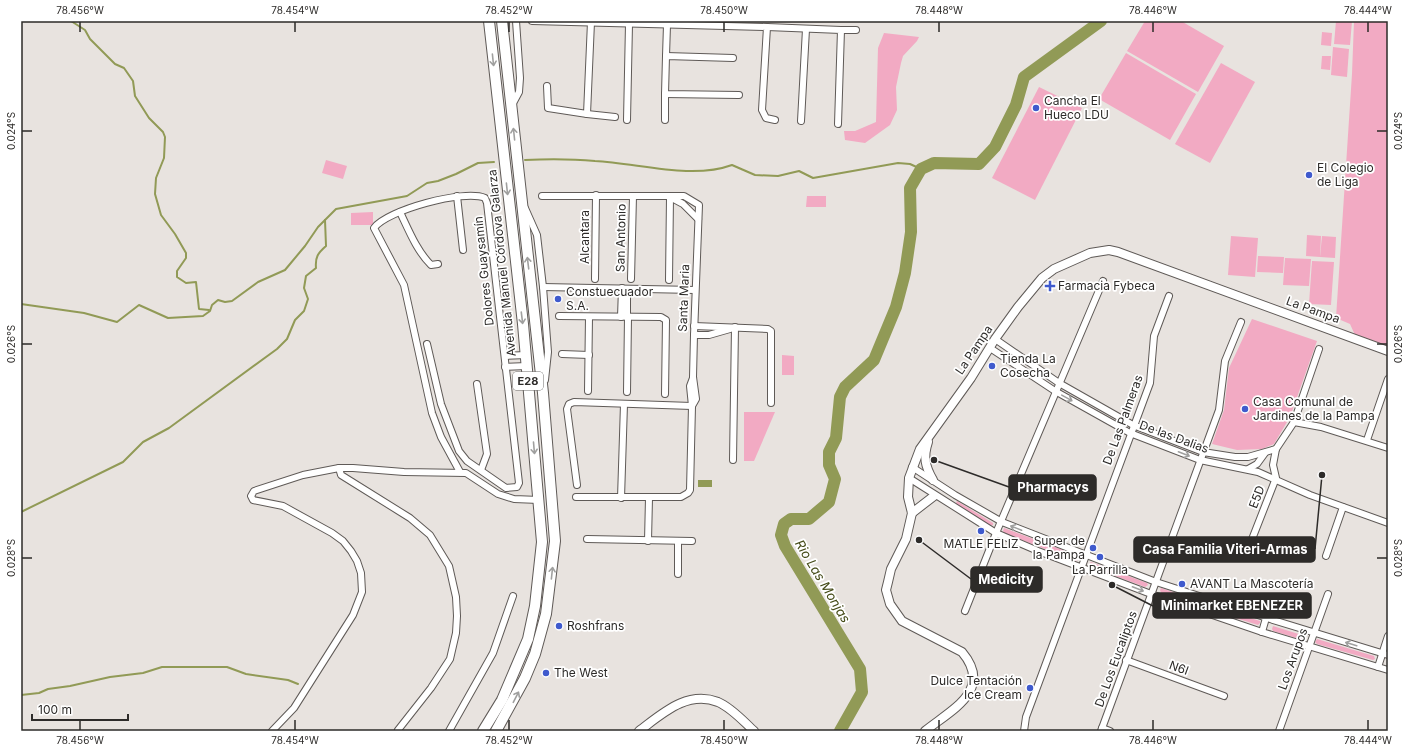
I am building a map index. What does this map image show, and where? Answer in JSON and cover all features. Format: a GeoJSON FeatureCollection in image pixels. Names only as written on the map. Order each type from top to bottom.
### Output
{"type":"FeatureCollection","features":[{"type":"Feature","properties":{"kind":"main road","name":"Avenida Manuel Córdova Galarza"},"geometry":{"type":"LineString","coordinates":[[483,731],[502,700],[528,639],[535,606],[542,542],[526,355],[490,21]]}},
{"type":"Feature","properties":{"kind":"main road","name":"E28"},"geometry":{"type":"LineString","coordinates":[[496,731],[525,678],[535,654],[546,614],[551,585],[555,541],[543,393],[502,21]]}},
{"type":"Feature","properties":{"kind":"street"},"geometry":{"type":"LineString","coordinates":[[512,106],[519,92],[520,78],[516,21]]}},
{"type":"Feature","properties":{"kind":"street"},"geometry":{"type":"LineString","coordinates":[[532,21],[856,30]]}},
{"type":"Feature","properties":{"kind":"street"},"geometry":{"type":"LineString","coordinates":[[587,114],[591,22]]}},
{"type":"Feature","properties":{"kind":"street"},"geometry":{"type":"LineString","coordinates":[[627,120],[629,24]]}},
{"type":"Feature","properties":{"kind":"street"},"geometry":{"type":"LineString","coordinates":[[665,120],[667,25]]}},
{"type":"Feature","properties":{"kind":"street"},"geometry":{"type":"LineString","coordinates":[[767,27],[762,110],[766,118],[775,120]]}},
{"type":"Feature","properties":{"kind":"street"},"geometry":{"type":"LineString","coordinates":[[801,121],[806,29]]}},
{"type":"Feature","properties":{"kind":"street"},"geometry":{"type":"LineString","coordinates":[[838,124],[841,30]]}},
{"type":"Feature","properties":{"kind":"street"},"geometry":{"type":"LineString","coordinates":[[666,56],[733,58]]}},
{"type":"Feature","properties":{"kind":"street"},"geometry":{"type":"LineString","coordinates":[[547,86],[548,108],[615,117]]}},
{"type":"Feature","properties":{"kind":"street"},"geometry":{"type":"LineString","coordinates":[[665,94],[739,95]]}},
{"type":"Feature","properties":{"kind":"street","name":"Dolores Guaysamín"},"geometry":{"type":"LineString","coordinates":[[428,344],[441,404],[459,451],[467,461],[506,488],[516,487],[519,482],[487,203],[485,198],[479,195],[445,197],[400,212],[376,226],[374,231],[404,285],[432,413],[447,449],[463,473]]}},
{"type":"Feature","properties":{"kind":"street","name":"Alcantara"},"geometry":{"type":"LineString","coordinates":[[595,279],[596,195]]}},
{"type":"Feature","properties":{"kind":"street"},"geometry":{"type":"LineString","coordinates":[[456,196],[463,250]]}},
{"type":"Feature","properties":{"kind":"street","name":"Santa Maria"},"geometry":{"type":"LineString","coordinates":[[542,196],[684,196],[699,205],[693,377],[690,386],[692,406],[690,490],[688,494],[681,497],[649,498]]}},
{"type":"Feature","properties":{"kind":"street","name":"San Antonio"},"geometry":{"type":"LineString","coordinates":[[631,280],[633,196]]}},
{"type":"Feature","properties":{"kind":"street"},"geometry":{"type":"LineString","coordinates":[[669,280],[670,197]]}},
{"type":"Feature","properties":{"kind":"street","name":"Santa Maria"},"geometry":{"type":"LineString","coordinates":[[670,197],[684,204],[698,219]]}},
{"type":"Feature","properties":{"kind":"street"},"geometry":{"type":"LineString","coordinates":[[521,198],[537,236],[544,288],[548,352],[543,393]]}},
{"type":"Feature","properties":{"kind":"street"},"geometry":{"type":"LineString","coordinates":[[400,212],[415,243],[426,260],[431,265],[438,264]]}},
{"type":"Feature","properties":{"kind":"street","name":"La Pampa"},"geometry":{"type":"LineString","coordinates":[[925,731],[967,698],[972,686],[974,672],[969,660],[962,652],[902,621],[890,604],[886,590],[891,569],[906,539],[912,513],[908,497],[909,478],[920,449],[1018,307],[1047,274],[1062,264],[1083,256],[1109,250],[1205,283],[1388,351]]}},
{"type":"Feature","properties":{"kind":"street"},"geometry":{"type":"LineString","coordinates":[[965,611],[1055,391],[1103,281]]}},
{"type":"Feature","properties":{"kind":"street"},"geometry":{"type":"LineString","coordinates":[[544,288],[695,290]]}},
{"type":"Feature","properties":{"kind":"street"},"geometry":{"type":"LineString","coordinates":[[625,288],[627,392]]}},
{"type":"Feature","properties":{"kind":"street","name":"De Las Palmeras"},"geometry":{"type":"LineString","coordinates":[[1024,731],[1026,717],[1087,555],[1130,433],[1150,383],[1154,336],[1169,296]]}},
{"type":"Feature","properties":{"kind":"street"},"geometry":{"type":"LineString","coordinates":[[559,316],[661,317],[666,320],[665,394]]}},
{"type":"Feature","properties":{"kind":"street"},"geometry":{"type":"LineString","coordinates":[[588,391],[590,317]]}},
{"type":"Feature","properties":{"kind":"street","name":"De Los Eucaliptos"},"geometry":{"type":"LineString","coordinates":[[1101,730],[1219,410],[1225,361],[1241,322]]}},
{"type":"Feature","properties":{"kind":"street"},"geometry":{"type":"LineString","coordinates":[[694,326],[768,328],[771,331],[771,403]]}},
{"type":"Feature","properties":{"kind":"street"},"geometry":{"type":"LineString","coordinates":[[694,335],[709,335],[735,327]]}},
{"type":"Feature","properties":{"kind":"street"},"geometry":{"type":"LineString","coordinates":[[733,460],[735,327]]}},
{"type":"Feature","properties":{"kind":"street","name":"De las Dalias"},"geometry":{"type":"LineString","coordinates":[[996,339],[1059,383],[1133,425],[1203,452],[1236,458],[1248,457],[1276,449]]}},
{"type":"Feature","properties":{"kind":"street","name":"De las Dalias"},"geometry":{"type":"LineString","coordinates":[[990,348],[1055,391],[1130,433],[1200,460],[1248,469],[1276,478],[1310,495],[1388,523]]}},
{"type":"Feature","properties":{"kind":"street"},"geometry":{"type":"LineString","coordinates":[[1276,449],[1294,422],[1319,349]]}},
{"type":"Feature","properties":{"kind":"street"},"geometry":{"type":"LineString","coordinates":[[562,354],[589,355]]}},
{"type":"Feature","properties":{"kind":"street"},"geometry":{"type":"LineString","coordinates":[[504,356],[526,355]]}},
{"type":"Feature","properties":{"kind":"street"},"geometry":{"type":"LineString","coordinates":[[505,367],[527,366]]}},
{"type":"Feature","properties":{"kind":"street"},"geometry":{"type":"LineString","coordinates":[[1367,440],[1388,379]]}},
{"type":"Feature","properties":{"kind":"street"},"geometry":{"type":"LineString","coordinates":[[478,384],[487,454],[481,470]]}},
{"type":"Feature","properties":{"kind":"street"},"geometry":{"type":"LineString","coordinates":[[577,485],[567,409],[569,404],[574,402],[692,406]]}},
{"type":"Feature","properties":{"kind":"street"},"geometry":{"type":"LineString","coordinates":[[622,498],[624,404]]}},
{"type":"Feature","properties":{"kind":"street"},"geometry":{"type":"LineString","coordinates":[[1294,422],[1367,440],[1388,448]]}},
{"type":"Feature","properties":{"kind":"street"},"geometry":{"type":"LineString","coordinates":[[929,437],[924,454],[924,462],[933,480]]}},
{"type":"Feature","properties":{"kind":"street","name":"E5D"},"geometry":{"type":"LineString","coordinates":[[1248,552],[1276,478],[1273,465],[1276,449]]}},
{"type":"Feature","properties":{"kind":"street"},"geometry":{"type":"LineString","coordinates":[[1248,469],[1256,464],[1265,453]]}},
{"type":"Feature","properties":{"kind":"street"},"geometry":{"type":"LineString","coordinates":[[912,467],[1002,522],[1156,582],[1266,618],[1385,654]]}},
{"type":"Feature","properties":{"kind":"street"},"geometry":{"type":"LineString","coordinates":[[272,731],[294,708],[353,615],[362,592],[361,573],[357,561],[343,541],[332,533],[283,506],[253,500],[251,496],[259,489],[288,479],[340,468],[443,474],[463,473],[498,494],[514,499],[539,500]]}},
{"type":"Feature","properties":{"kind":"street"},"geometry":{"type":"LineString","coordinates":[[340,468],[341,476],[410,518],[434,540],[449,566],[456,597],[456,633],[450,659],[431,688],[398,730]]}},
{"type":"Feature","properties":{"kind":"street"},"geometry":{"type":"LineString","coordinates":[[909,478],[934,496],[996,533],[1038,551],[1152,594],[1262,632],[1388,670]]}},
{"type":"Feature","properties":{"kind":"street"},"geometry":{"type":"LineString","coordinates":[[912,513],[920,505],[934,496]]}},
{"type":"Feature","properties":{"kind":"street"},"geometry":{"type":"LineString","coordinates":[[576,497],[649,498],[648,541]]}},
{"type":"Feature","properties":{"kind":"street"},"geometry":{"type":"LineString","coordinates":[[1326,556],[1343,507]]}},
{"type":"Feature","properties":{"kind":"street"},"geometry":{"type":"LineString","coordinates":[[587,539],[692,542]]}},
{"type":"Feature","properties":{"kind":"street"},"geometry":{"type":"LineString","coordinates":[[678,542],[678,574]]}},
{"type":"Feature","properties":{"kind":"street","name":"Los Arupos"},"geometry":{"type":"LineString","coordinates":[[1282,730],[1309,645],[1328,594]]}},
{"type":"Feature","properties":{"kind":"street"},"geometry":{"type":"LineString","coordinates":[[449,731],[493,653],[513,596]]}},
{"type":"Feature","properties":{"kind":"street"},"geometry":{"type":"LineString","coordinates":[[1222,618],[1227,605]]}},
{"type":"Feature","properties":{"kind":"street"},"geometry":{"type":"LineString","coordinates":[[1262,632],[1266,618]]}},
{"type":"Feature","properties":{"kind":"street"},"geometry":{"type":"LineString","coordinates":[[1378,667],[1385,654],[1388,636]]}},
{"type":"Feature","properties":{"kind":"street","name":"N6I"},"geometry":{"type":"LineString","coordinates":[[1126,660],[1224,696]]}},
{"type":"Feature","properties":{"kind":"street"},"geometry":{"type":"LineString","coordinates":[[639,731],[679,704],[690,700],[703,699],[719,703],[754,731]]}},
{"type":"Feature","properties":{"kind":"street"},"geometry":{"type":"LineString","coordinates":[[1101,730],[1110,731]]}},
{"type":"Feature","properties":{"kind":"shaded area"},"geometry":{"type":"Polygon","coordinates":[[[1145,21],[1181,21],[1224,46],[1198,92],[1127,51],[1145,21]]]}},
{"type":"Feature","properties":{"kind":"shaded area"},"geometry":{"type":"Polygon","coordinates":[[[1336,21],[1352,21],[1350,45],[1334,44],[1336,21]]]}},
{"type":"Feature","properties":{"kind":"shaded area"},"geometry":{"type":"Polygon","coordinates":[[[1354,21],[1388,21],[1388,347],[1355,335],[1350,324],[1336,318],[1352,74],[1354,21]]]}},
{"type":"Feature","properties":{"kind":"shaded area"},"geometry":{"type":"Polygon","coordinates":[[[1322,32],[1332,33],[1331,46],[1321,45],[1322,32]]]}},
{"type":"Feature","properties":{"kind":"shaded area"},"geometry":{"type":"Polygon","coordinates":[[[884,33],[919,37],[903,56],[896,87],[897,110],[890,125],[865,143],[845,140],[844,131],[855,131],[876,122],[878,48],[884,33]]]}},
{"type":"Feature","properties":{"kind":"shaded area"},"geometry":{"type":"Polygon","coordinates":[[[1333,47],[1349,49],[1347,77],[1331,75],[1333,47]]]}},
{"type":"Feature","properties":{"kind":"shaded area"},"geometry":{"type":"Polygon","coordinates":[[[1126,53],[1196,94],[1170,140],[1099,99],[1126,53]]]}},
{"type":"Feature","properties":{"kind":"shaded area"},"geometry":{"type":"Polygon","coordinates":[[[1322,56],[1331,56],[1330,70],[1321,69],[1322,56]]]}},
{"type":"Feature","properties":{"kind":"shaded area"},"geometry":{"type":"Polygon","coordinates":[[[1221,63],[1255,82],[1210,163],[1175,144],[1221,63]]]}},
{"type":"Feature","properties":{"kind":"shaded area"},"geometry":{"type":"Polygon","coordinates":[[[1039,87],[1082,108],[1035,200],[992,178],[1039,87]]]}},
{"type":"Feature","properties":{"kind":"shaded area"},"geometry":{"type":"Polygon","coordinates":[[[326,160],[347,166],[343,179],[322,173],[326,160]]]}},
{"type":"Feature","properties":{"kind":"shaded area"},"geometry":{"type":"Polygon","coordinates":[[[807,196],[826,196],[826,207],[806,207],[807,196]]]}},
{"type":"Feature","properties":{"kind":"shaded area"},"geometry":{"type":"Polygon","coordinates":[[[373,212],[373,225],[351,225],[351,213],[373,212]]]}},
{"type":"Feature","properties":{"kind":"shaded area"},"geometry":{"type":"Polygon","coordinates":[[[1307,235],[1321,236],[1320,257],[1306,256],[1307,235]]]}},
{"type":"Feature","properties":{"kind":"shaded area"},"geometry":{"type":"Polygon","coordinates":[[[1231,236],[1258,238],[1255,277],[1228,275],[1231,236]]]}},
{"type":"Feature","properties":{"kind":"shaded area"},"geometry":{"type":"Polygon","coordinates":[[[1322,236],[1336,237],[1335,258],[1320,257],[1322,236]]]}},
{"type":"Feature","properties":{"kind":"shaded area"},"geometry":{"type":"Polygon","coordinates":[[[1258,256],[1284,257],[1283,273],[1257,272],[1258,256]]]}},
{"type":"Feature","properties":{"kind":"shaded area"},"geometry":{"type":"Polygon","coordinates":[[[1285,258],[1311,259],[1309,286],[1283,285],[1285,258]]]}},
{"type":"Feature","properties":{"kind":"shaded area"},"geometry":{"type":"Polygon","coordinates":[[[1312,261],[1334,262],[1331,305],[1309,304],[1312,261]]]}},
{"type":"Feature","properties":{"kind":"shaded area"},"geometry":{"type":"Polygon","coordinates":[[[1252,319],[1317,341],[1290,417],[1274,444],[1262,449],[1237,450],[1212,444],[1224,410],[1229,368],[1252,319]]]}},
{"type":"Feature","properties":{"kind":"shaded area"},"geometry":{"type":"Polygon","coordinates":[[[782,355],[794,356],[794,375],[782,375],[782,355]]]}},
{"type":"Feature","properties":{"kind":"shaded area"},"geometry":{"type":"Polygon","coordinates":[[[744,412],[775,412],[754,461],[744,461],[744,412]]]}},
{"type":"Feature","properties":{"kind":"shaded area"},"geometry":{"type":"Polygon","coordinates":[[[698,480],[712,480],[712,487],[698,487],[698,480]]]}},
{"type":"Feature","properties":{"kind":"shaded area"},"geometry":{"type":"Polygon","coordinates":[[[957,501],[993,523],[993,525],[990,526],[955,505],[957,501]]]}},
{"type":"Feature","properties":{"kind":"shaded area"},"geometry":{"type":"Polygon","coordinates":[[[1004,528],[1079,556],[1079,559],[1076,561],[1004,533],[1004,528]]]}},
{"type":"Feature","properties":{"kind":"shaded area"},"geometry":{"type":"Polygon","coordinates":[[[1091,562],[1147,583],[1148,585],[1145,587],[1091,567],[1089,564],[1091,562]]]}},
{"type":"Feature","properties":{"kind":"shaded area"},"geometry":{"type":"Polygon","coordinates":[[[1161,588],[1218,607],[1219,610],[1216,611],[1161,593],[1161,588]]]}},
{"type":"Feature","properties":{"kind":"shaded area"},"geometry":{"type":"Polygon","coordinates":[[[1229,611],[1260,621],[1260,623],[1258,625],[1229,616],[1227,613],[1229,611]]]}},
{"type":"Feature","properties":{"kind":"shaded area"},"geometry":{"type":"Polygon","coordinates":[[[1273,626],[1305,636],[1305,639],[1303,640],[1273,631],[1273,626]]]}},
{"type":"Feature","properties":{"kind":"shaded area"},"geometry":{"type":"Polygon","coordinates":[[[1317,639],[1374,656],[1375,659],[1373,660],[1317,644],[1315,642],[1317,639]]]}},
{"type":"Feature","properties":{"kind":"waterway"},"geometry":{"type":"LineString","coordinates":[[71,21],[85,30],[90,39],[115,64],[124,68],[133,81],[135,96],[149,118],[163,132],[165,137],[164,158],[156,178],[155,194],[161,215],[175,234],[186,253],[186,258],[177,271],[177,277],[186,283],[196,282],[199,309],[209,310]]}},
{"type":"Feature","properties":{"kind":"waterway","name":"Rio Las Monjas"},"geometry":{"type":"LineString","coordinates":[[840,731],[862,692],[860,669],[785,546],[781,535],[784,524],[791,519],[809,519],[829,502],[835,479],[829,465],[829,452],[836,438],[840,397],[845,387],[874,360],[896,307],[905,273],[911,232],[910,188],[921,169],[934,163],[979,164],[995,147],[1016,105],[1024,77],[1101,21]]}},
{"type":"Feature","properties":{"kind":"waterway"},"geometry":{"type":"LineString","coordinates":[[525,160],[586,160],[682,171],[716,169],[732,165],[755,175],[778,176],[799,171],[813,178],[898,163],[910,164],[921,169]]}},
{"type":"Feature","properties":{"kind":"waterway"},"geometry":{"type":"LineString","coordinates":[[21,304],[84,313],[117,322],[139,305],[168,318],[203,316],[210,311],[212,305],[218,300],[225,302],[232,301],[258,282],[285,270],[305,246],[318,227],[336,209],[407,196],[427,183],[438,181],[456,174],[478,163],[494,162]]}},
{"type":"Feature","properties":{"kind":"waterway"},"geometry":{"type":"LineString","coordinates":[[21,512],[123,462],[143,442],[169,428],[277,349],[287,339],[295,320],[304,311],[308,299],[304,288],[306,276],[316,268],[318,256],[326,246],[325,220]]}},
{"type":"Feature","properties":{"kind":"waterway"},"geometry":{"type":"LineString","coordinates":[[21,695],[39,693],[48,689],[70,686],[110,677],[143,673],[162,667],[227,667],[246,674],[288,680],[298,684]]}},
{"type":"Feature","properties":{"kind":"place","name":"Cancha El Hueco LDU"},"geometry":{"type":"Point","coordinates":[1036,108]}},
{"type":"Feature","properties":{"kind":"place","name":"El Colegio de Liga"},"geometry":{"type":"Point","coordinates":[1309,175]}},
{"type":"Feature","properties":{"kind":"place","name":"Farmacia Fybeca"},"geometry":{"type":"Point","coordinates":[1050,286]}},
{"type":"Feature","properties":{"kind":"place","name":"Constuecuador S.A."},"geometry":{"type":"Point","coordinates":[558,299]}},
{"type":"Feature","properties":{"kind":"place","name":"Tienda La Cosecha"},"geometry":{"type":"Point","coordinates":[992,366]}},
{"type":"Feature","properties":{"kind":"place","name":"Casa Comunal de Jardines de la Pampa"},"geometry":{"type":"Point","coordinates":[1245,409]}},
{"type":"Feature","properties":{"kind":"place","name":"Pharmacys"},"geometry":{"type":"Point","coordinates":[934,460]}},
{"type":"Feature","properties":{"kind":"place","name":"Casa Familia Viteri-Armas"},"geometry":{"type":"Point","coordinates":[1322,475]}},
{"type":"Feature","properties":{"kind":"place","name":"MATLE FELIZ"},"geometry":{"type":"Point","coordinates":[981,531]}},
{"type":"Feature","properties":{"kind":"place","name":"Medicity"},"geometry":{"type":"Point","coordinates":[919,540]}},
{"type":"Feature","properties":{"kind":"place","name":"Super de la Pampa"},"geometry":{"type":"Point","coordinates":[1093,548]}},
{"type":"Feature","properties":{"kind":"place","name":"La Parrilla"},"geometry":{"type":"Point","coordinates":[1100,557]}},
{"type":"Feature","properties":{"kind":"place","name":"AVANT La Mascotería"},"geometry":{"type":"Point","coordinates":[1182,584]}},
{"type":"Feature","properties":{"kind":"place","name":"Minimarket EBENEZER"},"geometry":{"type":"Point","coordinates":[1112,585]}},
{"type":"Feature","properties":{"kind":"place","name":"Roshfrans"},"geometry":{"type":"Point","coordinates":[559,626]}},
{"type":"Feature","properties":{"kind":"place","name":"The West"},"geometry":{"type":"Point","coordinates":[546,673]}},
{"type":"Feature","properties":{"kind":"place","name":"Dulce Tentación Ice Cream"},"geometry":{"type":"Point","coordinates":[1030,688]}}]}
